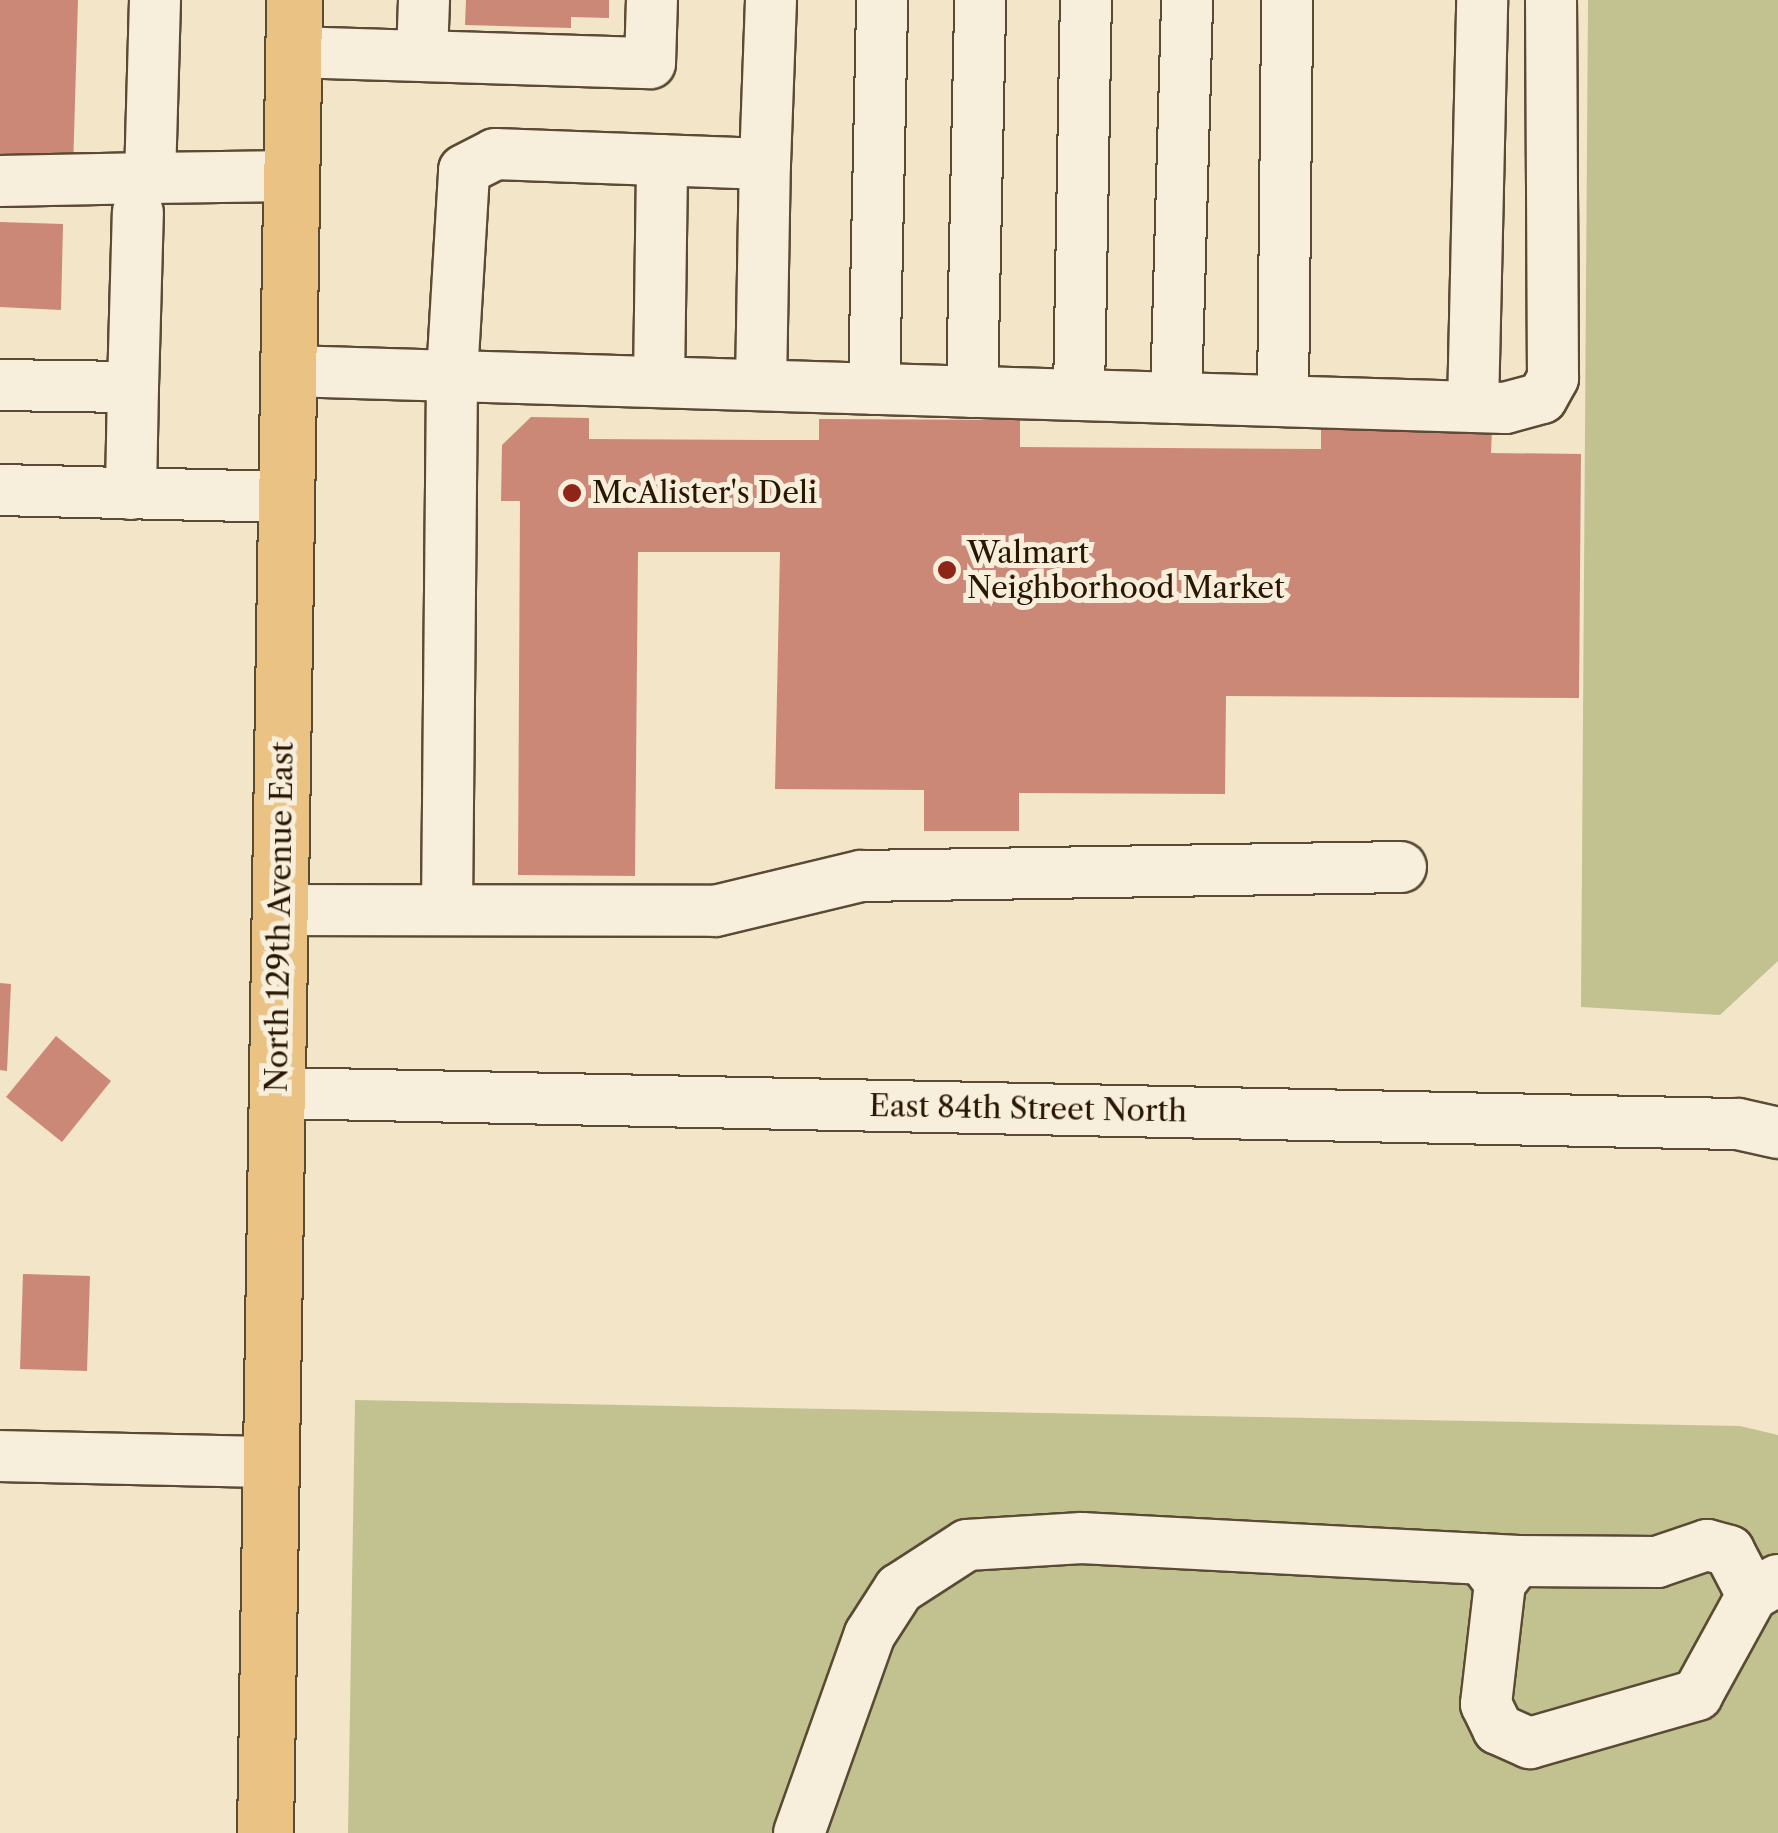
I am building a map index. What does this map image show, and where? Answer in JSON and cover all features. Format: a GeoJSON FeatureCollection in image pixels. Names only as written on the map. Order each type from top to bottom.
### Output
{"type":"FeatureCollection","features":[{"type":"Feature","properties":{"kind":"main road","name":"North 129th Avenue East"},"geometry":{"type":"LineString","coordinates":[[265,1833],[294,26]]}},
{"type":"Feature","properties":{"kind":"street"},"geometry":{"type":"LineString","coordinates":[[131,494],[133,387],[155,0]]}},
{"type":"Feature","properties":{"kind":"street"},"geometry":{"type":"LineString","coordinates":[[422,55],[424,0]]}},
{"type":"Feature","properties":{"kind":"street"},"geometry":{"type":"LineString","coordinates":[[294,26],[422,55],[650,64],[652,0]]}},
{"type":"Feature","properties":{"kind":"street"},"geometry":{"type":"LineString","coordinates":[[761,385],[771,0]]}},
{"type":"Feature","properties":{"kind":"street"},"geometry":{"type":"LineString","coordinates":[[874,389],[882,0]]}},
{"type":"Feature","properties":{"kind":"street"},"geometry":{"type":"LineString","coordinates":[[972,392],[980,0]]}},
{"type":"Feature","properties":{"kind":"street"},"geometry":{"type":"LineString","coordinates":[[1079,395],[1086,0]]}},
{"type":"Feature","properties":{"kind":"street"},"geometry":{"type":"LineString","coordinates":[[1176,398],[1187,0]]}},
{"type":"Feature","properties":{"kind":"street"},"geometry":{"type":"LineString","coordinates":[[1282,401],[1287,0]]}},
{"type":"Feature","properties":{"kind":"street"},"geometry":{"type":"LineString","coordinates":[[1473,407],[1482,0]]}},
{"type":"Feature","properties":{"kind":"street"},"geometry":{"type":"LineString","coordinates":[[289,371],[1473,407],[1542,398],[1553,378],[1551,0]]}},
{"type":"Feature","properties":{"kind":"street"},"geometry":{"type":"LineString","coordinates":[[446,910],[452,376],[464,170],[495,154],[765,164]]}},
{"type":"Feature","properties":{"kind":"street"},"geometry":{"type":"LineString","coordinates":[[660,382],[662,160]]}},
{"type":"Feature","properties":{"kind":"street"},"geometry":{"type":"LineString","coordinates":[[0,181],[144,195],[292,176]]}},
{"type":"Feature","properties":{"kind":"street"},"geometry":{"type":"LineString","coordinates":[[0,386],[133,387]]}},
{"type":"Feature","properties":{"kind":"street"},"geometry":{"type":"LineString","coordinates":[[0,490],[286,497]]}},
{"type":"Feature","properties":{"kind":"street"},"geometry":{"type":"LineString","coordinates":[[280,910],[715,911],[861,876],[1401,868]]}},
{"type":"Feature","properties":{"kind":"street","name":"East 84th Street North"},"geometry":{"type":"LineString","coordinates":[[278,1093],[1738,1124],[1778,1133]]}},
{"type":"Feature","properties":{"kind":"street"},"geometry":{"type":"LineString","coordinates":[[0,1456],[272,1462]]}},
{"type":"Feature","properties":{"kind":"street"},"geometry":{"type":"LineString","coordinates":[[800,1833],[870,1634],[899,1588],[967,1545],[1082,1538],[1500,1568],[1657,1562],[1722,1548],[1758,1586],[1697,1695],[1530,1744],[1498,1729],[1483,1688],[1500,1568]]}},
{"type":"Feature","properties":{"kind":"green space"},"geometry":{"type":"Polygon","coordinates":[[[1588,0],[1778,0],[1778,961],[1720,1015],[1581,1007],[1588,0]]]}},
{"type":"Feature","properties":{"kind":"green space"},"geometry":{"type":"Polygon","coordinates":[[[355,1400],[1740,1426],[1778,1435],[1778,1833],[348,1833],[355,1400]]]}},
{"type":"Feature","properties":{"kind":"building"},"geometry":{"type":"Polygon","coordinates":[[[0,0],[78,0],[73,169],[0,167],[0,0]]]}},
{"type":"Feature","properties":{"kind":"building"},"geometry":{"type":"Polygon","coordinates":[[[466,0],[609,0],[609,18],[571,17],[571,28],[465,25],[466,0]]]}},
{"type":"Feature","properties":{"kind":"building"},"geometry":{"type":"Polygon","coordinates":[[[0,222],[63,224],[61,310],[0,307],[0,222]]]}},
{"type":"Feature","properties":{"kind":"building"},"geometry":{"type":"Polygon","coordinates":[[[531,417],[589,418],[589,439],[819,440],[819,419],[1020,420],[1020,447],[1321,449],[1321,428],[1492,429],[1491,453],[1581,454],[1579,698],[1226,696],[1225,794],[1019,793],[1019,831],[924,831],[924,790],[775,789],[780,552],[638,552],[635,876],[518,875],[520,501],[501,501],[502,445],[531,417]]]}},
{"type":"Feature","properties":{"kind":"building"},"geometry":{"type":"Polygon","coordinates":[[[0,983],[11,984],[7,1071],[0,1070],[0,983]]]}},
{"type":"Feature","properties":{"kind":"building"},"geometry":{"type":"Polygon","coordinates":[[[56,1036],[111,1081],[62,1142],[6,1097],[56,1036]]]}},
{"type":"Feature","properties":{"kind":"building"},"geometry":{"type":"Polygon","coordinates":[[[23,1274],[90,1276],[87,1371],[20,1369],[23,1274]]]}},
{"type":"Feature","properties":{"kind":"place","name":"McAlister's Deli"},"geometry":{"type":"Point","coordinates":[572,493]}},
{"type":"Feature","properties":{"kind":"place","name":"Walmart Neighborhood Market"},"geometry":{"type":"Point","coordinates":[947,570]}}]}
